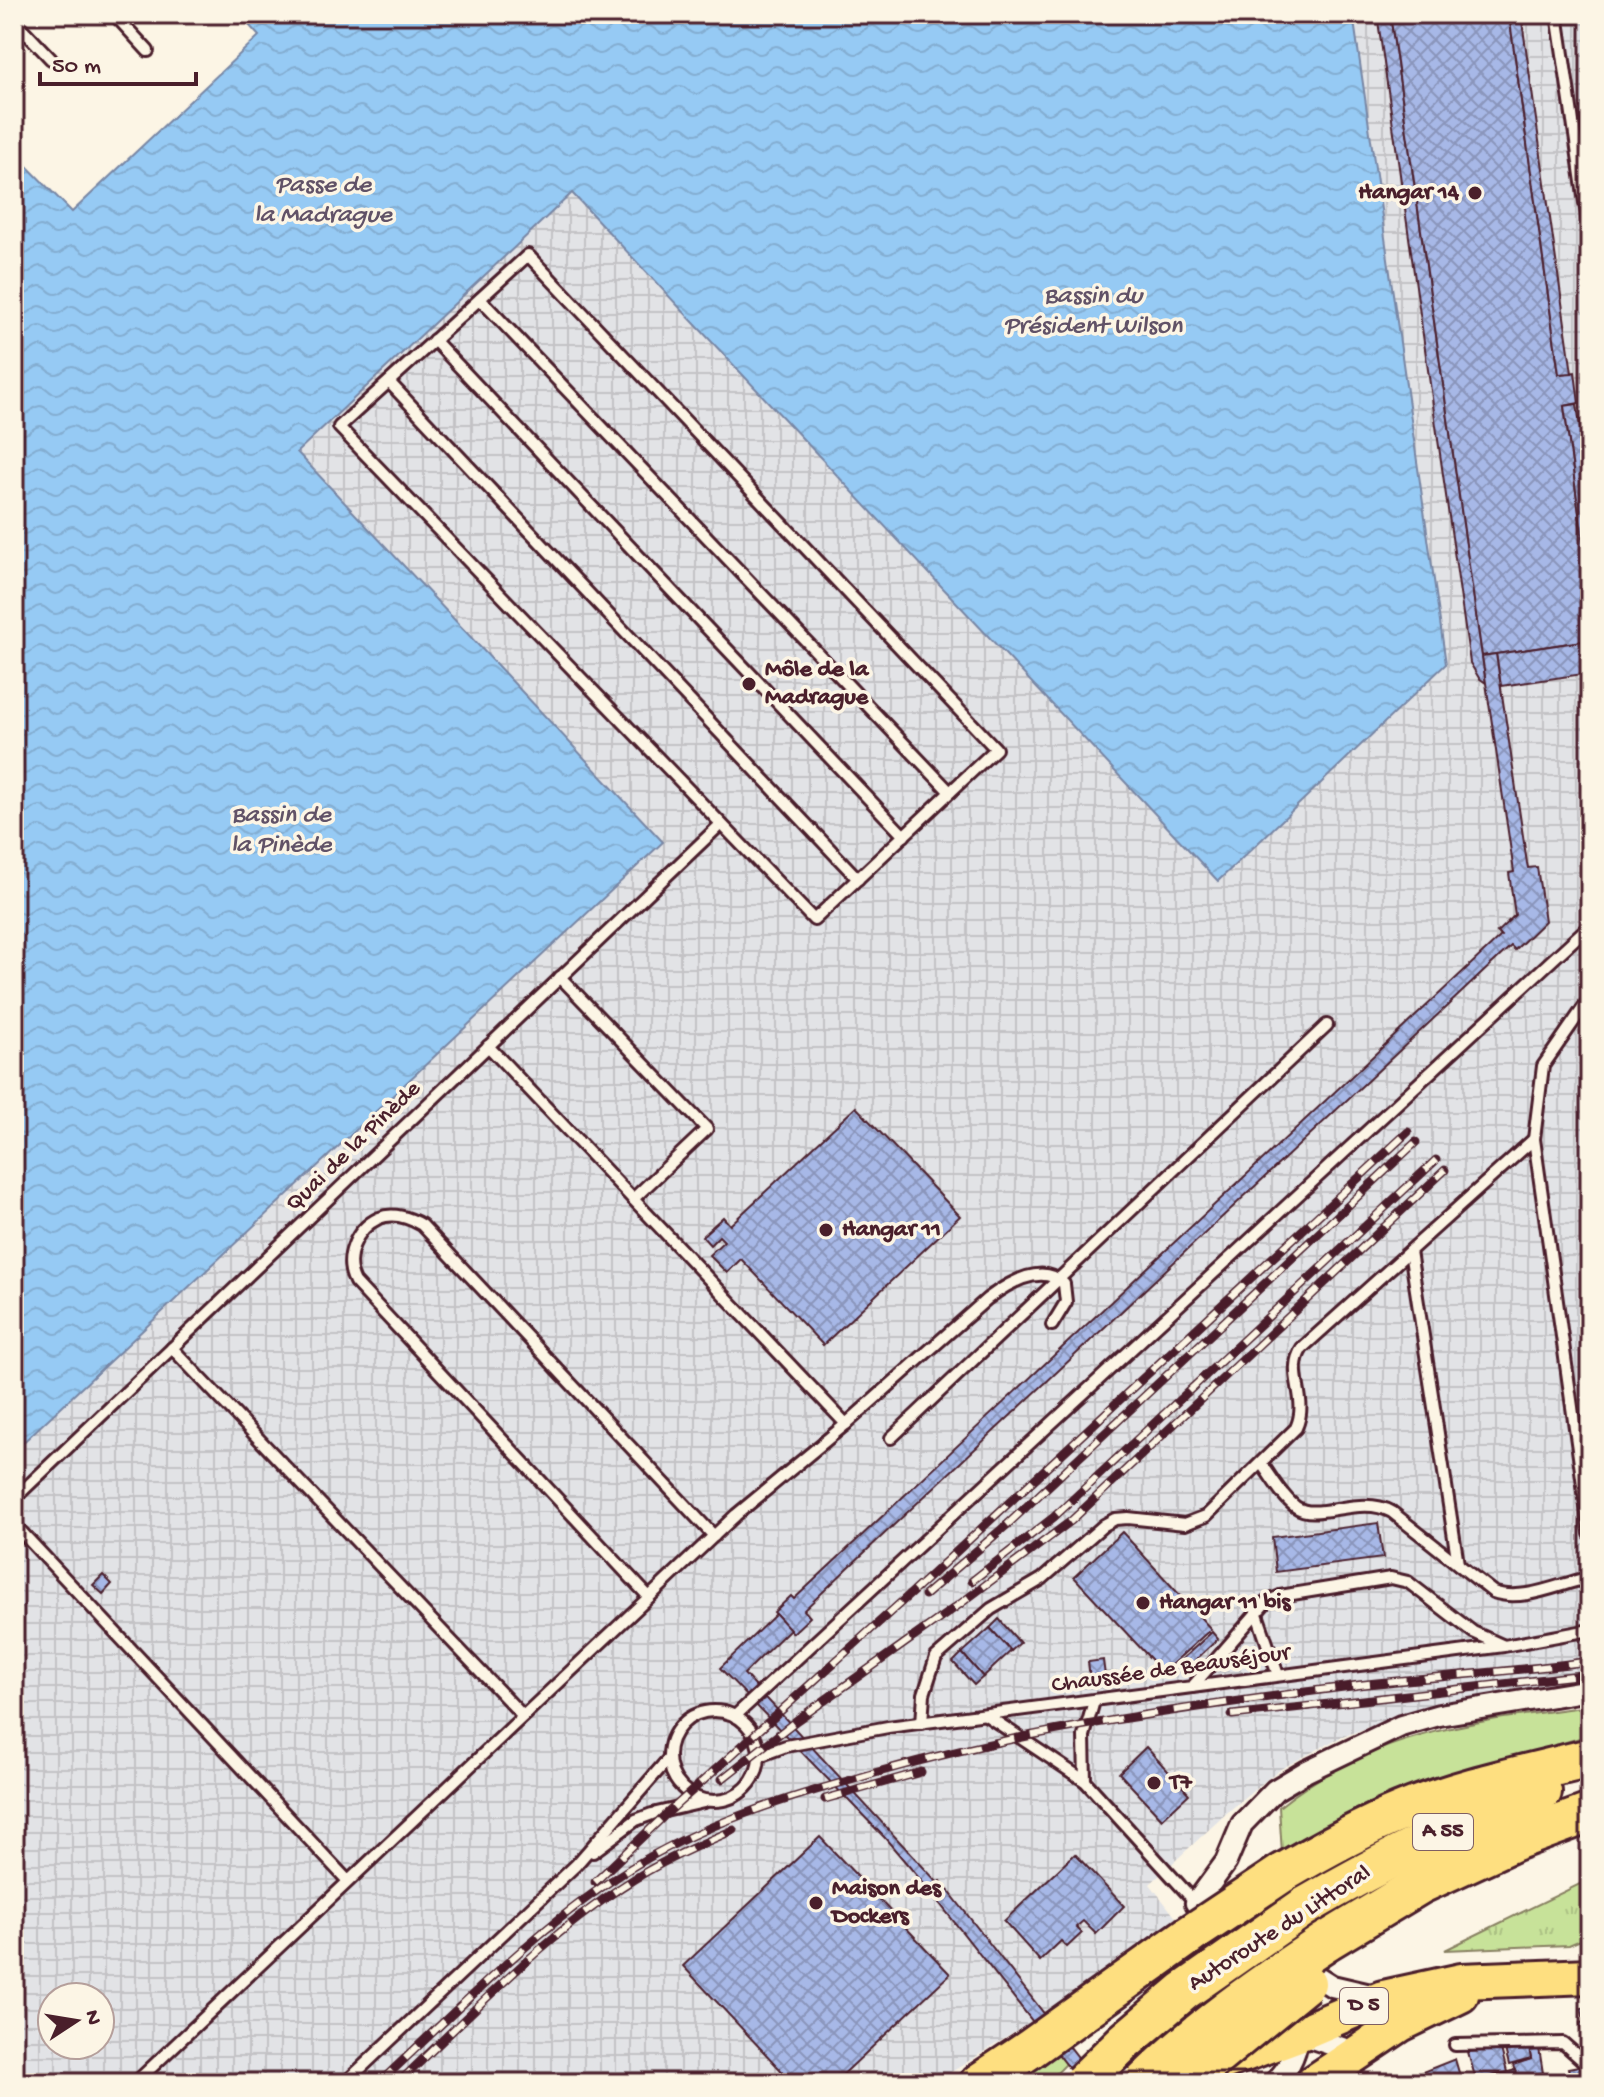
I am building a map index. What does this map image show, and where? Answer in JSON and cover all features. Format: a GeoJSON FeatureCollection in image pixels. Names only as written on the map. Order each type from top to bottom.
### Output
{"type":"FeatureCollection","features":[{"type":"Feature","properties":{"kind":"highway"},"geometry":{"type":"LineString","coordinates":[[979,2083],[1191,1934],[1334,1843],[1403,1811],[1471,1789],[1590,1758]]}},
{"type":"Feature","properties":{"kind":"highway","name":"Autoroute du Littoral"},"geometry":{"type":"LineString","coordinates":[[1082,2083],[1184,1991],[1304,1907],[1438,1834],[1514,1802],[1590,1776]]}},
{"type":"Feature","properties":{"kind":"highway","name":"Autoroute du Littoral"},"geometry":{"type":"LineString","coordinates":[[1143,2083],[1205,2027],[1270,1978],[1332,1951],[1421,1884],[1512,1842],[1590,1813]]}},
{"type":"Feature","properties":{"kind":"highway"},"geometry":{"type":"LineString","coordinates":[[1183,2080],[1212,2060],[1283,2000],[1332,1951]]}},
{"type":"Feature","properties":{"kind":"main road","name":"D 5"},"geometry":{"type":"LineString","coordinates":[[1183,2080],[1383,1998],[1461,1981],[1590,1976]]}},
{"type":"Feature","properties":{"kind":"main road","name":"D 5"},"geometry":{"type":"LineString","coordinates":[[1313,2083],[1401,2024],[1499,1980]]}},
{"type":"Feature","properties":{"kind":"street"},"geometry":{"type":"LineString","coordinates":[[1199,1899],[1226,1862],[1242,1824],[1275,1790],[1307,1771],[1401,1726],[1439,1715],[1590,1690]]}},
{"type":"Feature","properties":{"kind":"street"},"geometry":{"type":"LineString","coordinates":[[1226,1862],[1259,1924],[1287,1958],[1332,1986],[1383,1998]]}},
{"type":"Feature","properties":{"kind":"street"},"geometry":{"type":"LineString","coordinates":[[1199,1899],[1259,1924]]}},
{"type":"Feature","properties":{"kind":"street"},"geometry":{"type":"LineString","coordinates":[[1199,1899],[1243,1982],[1276,2018],[1298,2034],[1357,2053]]}},
{"type":"Feature","properties":{"kind":"street"},"geometry":{"type":"LineString","coordinates":[[1274,2083],[1287,2071],[1295,2053],[1298,2034],[1297,2006],[1287,1958]]}},
{"type":"Feature","properties":{"kind":"street"},"geometry":{"type":"LineString","coordinates":[[1183,2080],[1221,2045],[1241,2019],[1243,1982]]}},
{"type":"Feature","properties":{"kind":"lane"},"geometry":{"type":"LineString","coordinates":[[114,14],[148,51]]}},
{"type":"Feature","properties":{"kind":"lane"},"geometry":{"type":"LineString","coordinates":[[1557,14],[1590,236]]}},
{"type":"Feature","properties":{"kind":"lane"},"geometry":{"type":"LineString","coordinates":[[14,20],[51,59]]}},
{"type":"Feature","properties":{"kind":"lane"},"geometry":{"type":"LineString","coordinates":[[528,255],[996,749],[814,920],[339,427],[434,340],[528,255]]}},
{"type":"Feature","properties":{"kind":"lane"},"geometry":{"type":"LineString","coordinates":[[480,299],[950,792]]}},
{"type":"Feature","properties":{"kind":"lane"},"geometry":{"type":"LineString","coordinates":[[434,340],[904,836]]}},
{"type":"Feature","properties":{"kind":"lane"},"geometry":{"type":"LineString","coordinates":[[389,382],[858,879]]}},
{"type":"Feature","properties":{"kind":"lane","name":"Quai de la Pinède"},"geometry":{"type":"LineString","coordinates":[[14,1499],[721,824]]}},
{"type":"Feature","properties":{"kind":"lane"},"geometry":{"type":"LineString","coordinates":[[735,1716],[1590,925]]}},
{"type":"Feature","properties":{"kind":"lane"},"geometry":{"type":"LineString","coordinates":[[560,977],[707,1129],[633,1199]]}},
{"type":"Feature","properties":{"kind":"lane"},"geometry":{"type":"LineString","coordinates":[[1590,998],[1543,1066],[1534,1139],[1590,1534]]}},
{"type":"Feature","properties":{"kind":"lane"},"geometry":{"type":"LineString","coordinates":[[891,1438],[1327,1025]]}},
{"type":"Feature","properties":{"kind":"lane"},"geometry":{"type":"LineString","coordinates":[[488,1046],[846,1424]]}},
{"type":"Feature","properties":{"kind":"lane"},"geometry":{"type":"LineString","coordinates":[[922,1723],[924,1694],[936,1657],[991,1609],[1042,1579],[1104,1525],[1115,1519],[1128,1518],[1185,1524],[1206,1516],[1296,1428],[1302,1408],[1295,1367],[1302,1348],[1534,1139]]}},
{"type":"Feature","properties":{"kind":"lane"},"geometry":{"type":"LineString","coordinates":[[649,1597],[355,1282],[350,1274],[350,1258],[357,1238],[366,1228],[379,1218],[393,1216],[422,1225],[714,1536]]}},
{"type":"Feature","properties":{"kind":"lane"},"geometry":{"type":"LineString","coordinates":[[1410,1251],[1458,1564]]}},
{"type":"Feature","properties":{"kind":"lane"},"geometry":{"type":"LineString","coordinates":[[135,2083],[736,1515],[846,1424],[997,1291],[1031,1276],[1044,1274],[1059,1279],[1066,1290],[1066,1302],[1052,1325]]}},
{"type":"Feature","properties":{"kind":"lane"},"geometry":{"type":"LineString","coordinates":[[172,1348],[523,1716]]}},
{"type":"Feature","properties":{"kind":"lane"},"geometry":{"type":"LineString","coordinates":[[1261,1463],[1299,1509],[1311,1511],[1379,1504],[1493,1592],[1515,1596],[1583,1579],[1590,1574]]}},
{"type":"Feature","properties":{"kind":"lane"},"geometry":{"type":"LineString","coordinates":[[14,1524],[348,1881]]}},
{"type":"Feature","properties":{"kind":"lane"},"geometry":{"type":"LineString","coordinates":[[1192,1687],[1266,1602],[1280,1596],[1391,1578],[1408,1582],[1473,1632],[1504,1646]]}},
{"type":"Feature","properties":{"kind":"lane"},"geometry":{"type":"LineString","coordinates":[[1256,1611],[1278,1675]]}},
{"type":"Feature","properties":{"kind":"lane","name":"Chaussée de Beauséjour"},"geometry":{"type":"LineString","coordinates":[[759,1756],[786,1746],[922,1723],[1504,1646],[1590,1630]]}},
{"type":"Feature","properties":{"kind":"lane"},"geometry":{"type":"LineString","coordinates":[[1085,1781],[1084,1736],[1094,1701]]}},
{"type":"Feature","properties":{"kind":"lane"},"geometry":{"type":"LineString","coordinates":[[576,1865],[636,1820],[652,1814],[723,1801],[738,1795],[750,1785],[757,1771],[759,1756],[754,1735],[743,1721],[723,1711],[709,1711],[684,1722],[670,1745],[671,1772],[678,1784],[688,1794],[708,1802]]}},
{"type":"Feature","properties":{"kind":"lane"},"geometry":{"type":"LineString","coordinates":[[986,1715],[1085,1781],[1199,1899]]}},
{"type":"Feature","properties":{"kind":"lane"},"geometry":{"type":"LineString","coordinates":[[345,2083],[576,1865],[669,1758]]}},
{"type":"Feature","properties":{"kind":"lane"},"geometry":{"type":"LineString","coordinates":[[1455,2045],[1563,2043],[1590,2070]]}},
{"type":"Feature","properties":{"kind":"shaded area"},"geometry":{"type":"Polygon","coordinates":[[[1353,14],[1590,14],[1590,1680],[1465,1698],[1399,1715],[1335,1740],[1277,1771],[1150,1884],[1180,1923],[934,2083],[14,2083],[14,1451],[663,842],[297,451],[572,193],[1446,664],[1353,14]]]}},
{"type":"Feature","properties":{"kind":"green space"},"geometry":{"type":"Polygon","coordinates":[[[1590,1706],[1590,1735],[1501,1761],[1282,1853],[1279,1807],[1314,1782],[1351,1762],[1427,1734],[1590,1706]]]}},
{"type":"Feature","properties":{"kind":"green space"},"geometry":{"type":"Polygon","coordinates":[[[1590,1879],[1590,1936],[1569,1945],[1445,1950],[1590,1879]]]}},
{"type":"Feature","properties":{"kind":"green space"},"geometry":{"type":"Polygon","coordinates":[[[1051,2045],[1066,2064],[1047,2083],[994,2083],[1051,2045]]]}},
{"type":"Feature","properties":{"kind":"water"},"geometry":{"type":"Polygon","coordinates":[[[239,14],[1353,14],[1446,664],[1218,881],[572,193],[297,452],[663,842],[14,1451],[14,153],[72,212],[259,36],[239,14]]]}},
{"type":"Feature","properties":{"kind":"building"},"geometry":{"type":"Polygon","coordinates":[[[1377,14],[1390,14],[1486,683],[1470,663],[1377,14]]]}},
{"type":"Feature","properties":{"kind":"building","name":"Hangar 14"},"geometry":{"type":"Polygon","coordinates":[[[1390,14],[1509,14],[1559,374],[1575,372],[1579,403],[1564,406],[1590,591],[1590,640],[1482,656],[1390,14]]]}},
{"type":"Feature","properties":{"kind":"building"},"geometry":{"type":"Polygon","coordinates":[[[1509,14],[1521,14],[1572,373],[1559,374],[1509,14]]]}},
{"type":"Feature","properties":{"kind":"building"},"geometry":{"type":"Polygon","coordinates":[[[1577,404],[1590,496],[1590,591],[1564,406],[1577,404]]]}},
{"type":"Feature","properties":{"kind":"building"},"geometry":{"type":"Polygon","coordinates":[[[1590,640],[1590,673],[1501,686],[1496,654],[1590,640]]]}},
{"type":"Feature","properties":{"kind":"building"},"geometry":{"type":"Polygon","coordinates":[[[1496,654],[1527,863],[1528,868],[1537,867],[1545,921],[1515,950],[1511,946],[848,1568],[804,1610],[810,1617],[793,1633],[774,1612],[791,1596],[794,1599],[1501,936],[1497,932],[1515,915],[1509,873],[1514,872],[1482,656],[1496,654]]]}},
{"type":"Feature","properties":{"kind":"building","name":"Hangar 11"},"geometry":{"type":"Polygon","coordinates":[[[856,1107],[960,1216],[823,1345],[741,1259],[727,1273],[709,1255],[724,1241],[719,1236],[710,1245],[702,1236],[723,1217],[730,1225],[856,1107]]]}},
{"type":"Feature","properties":{"kind":"building"},"geometry":{"type":"Polygon","coordinates":[[[1378,1523],[1383,1558],[1276,1572],[1272,1537],[1378,1523]]]}},
{"type":"Feature","properties":{"kind":"building","name":"Hangar 11 bis"},"geometry":{"type":"Polygon","coordinates":[[[1122,1532],[1211,1629],[1163,1672],[1074,1577],[1122,1532]]]}},
{"type":"Feature","properties":{"kind":"building"},"geometry":{"type":"Polygon","coordinates":[[[103,1575],[112,1584],[103,1594],[93,1585],[103,1575]]]}},
{"type":"Feature","properties":{"kind":"building"},"geometry":{"type":"Polygon","coordinates":[[[776,1614],[790,1629],[744,1674],[938,1883],[941,1881],[1098,2083],[1081,2083],[885,1838],[720,1668],[776,1614]]]}},
{"type":"Feature","properties":{"kind":"building"},"geometry":{"type":"Polygon","coordinates":[[[999,1619],[1020,1643],[1011,1651],[990,1628],[999,1619]]]}},
{"type":"Feature","properties":{"kind":"building"},"geometry":{"type":"Polygon","coordinates":[[[990,1628],[1011,1651],[983,1677],[962,1653],[990,1628]]]}},
{"type":"Feature","properties":{"kind":"building"},"geometry":{"type":"Polygon","coordinates":[[[1212,1632],[1218,1639],[1188,1667],[1181,1660],[1212,1632]]]}},
{"type":"Feature","properties":{"kind":"building"},"geometry":{"type":"Polygon","coordinates":[[[962,1653],[983,1677],[974,1685],[953,1662],[962,1653]]]}},
{"type":"Feature","properties":{"kind":"building"},"geometry":{"type":"Polygon","coordinates":[[[1103,1660],[1105,1676],[1090,1678],[1088,1662],[1103,1660]]]}},
{"type":"Feature","properties":{"kind":"building","name":"T7"},"geometry":{"type":"Polygon","coordinates":[[[1146,1747],[1189,1794],[1162,1819],[1119,1773],[1146,1747]]]}},
{"type":"Feature","properties":{"kind":"building","name":"Maison des Dockers"},"geometry":{"type":"Polygon","coordinates":[[[820,1837],[950,1974],[834,2083],[793,2083],[683,1966],[820,1837]]]}},
{"type":"Feature","properties":{"kind":"building"},"geometry":{"type":"Polygon","coordinates":[[[1075,1854],[1124,1906],[1096,1934],[1083,1921],[1076,1927],[1082,1933],[1067,1947],[1061,1941],[1040,1961],[1004,1921],[1075,1854]]]}},
{"type":"Feature","properties":{"kind":"building"},"geometry":{"type":"Polygon","coordinates":[[[1590,2007],[1590,2056],[1585,2029],[1581,2030],[1580,2023],[1584,2022],[1581,2008],[1590,2007]]]}},
{"type":"Feature","properties":{"kind":"building"},"geometry":{"type":"Polygon","coordinates":[[[1529,2048],[1539,2048],[1543,2073],[1517,2079],[1513,2065],[1531,2059],[1529,2048]]]}},
{"type":"Feature","properties":{"kind":"building"},"geometry":{"type":"Polygon","coordinates":[[[1529,2048],[1531,2059],[1509,2065],[1505,2049],[1529,2048]]]}},
{"type":"Feature","properties":{"kind":"building"},"geometry":{"type":"Polygon","coordinates":[[[1501,2049],[1507,2072],[1476,2080],[1468,2052],[1501,2049]]]}},
{"type":"Feature","properties":{"kind":"building"},"geometry":{"type":"Polygon","coordinates":[[[1455,2059],[1462,2083],[1419,2083],[1415,2075],[1455,2059]]]}},
{"type":"Feature","properties":{"kind":"building"},"geometry":{"type":"Polygon","coordinates":[[[1584,2065],[1588,2083],[1572,2083],[1568,2068],[1584,2065]]]}},
{"type":"Feature","properties":{"kind":"building"},"geometry":{"type":"Polygon","coordinates":[[[1515,2070],[1518,2083],[1493,2083],[1492,2077],[1515,2070]]]}},
{"type":"Feature","properties":{"kind":"building"},"geometry":{"type":"Polygon","coordinates":[[[1543,2073],[1546,2083],[1518,2083],[1517,2079],[1543,2073]]]}},
{"type":"Feature","properties":{"kind":"railway"},"geometry":{"type":"LineString","coordinates":[[595,1882],[1408,1132]]}},
{"type":"Feature","properties":{"kind":"railway"},"geometry":{"type":"LineString","coordinates":[[925,1595],[1009,1523],[1416,1142]]}},
{"type":"Feature","properties":{"kind":"railway"},"geometry":{"type":"LineString","coordinates":[[972,1581],[1054,1517],[1436,1160]]}},
{"type":"Feature","properties":{"kind":"railway"},"geometry":{"type":"LineString","coordinates":[[722,1779],[797,1720],[1071,1521],[1445,1170]]}},
{"type":"Feature","properties":{"kind":"railway"},"geometry":{"type":"LineString","coordinates":[[379,2083],[531,1942],[596,1891],[685,1839],[770,1805],[919,1761],[1106,1721],[1359,1685],[1590,1661]]}},
{"type":"Feature","properties":{"kind":"railway"},"geometry":{"type":"LineString","coordinates":[[1232,1715],[1590,1674]]}},
{"type":"Feature","properties":{"kind":"railway"},"geometry":{"type":"LineString","coordinates":[[825,1799],[921,1772]]}},
{"type":"Feature","properties":{"kind":"railway"},"geometry":{"type":"LineString","coordinates":[[398,2083],[523,1964],[590,1909],[662,1863],[734,1830]]}},
{"type":"Feature","properties":{"kind":"place","name":"Hangar 14"},"geometry":{"type":"Point","coordinates":[1475,193]}},
{"type":"Feature","properties":{"kind":"place","name":"Môle de la Madrague"},"geometry":{"type":"Point","coordinates":[749,684]}},
{"type":"Feature","properties":{"kind":"place","name":"Hangar 11"},"geometry":{"type":"Point","coordinates":[826,1230]}},
{"type":"Feature","properties":{"kind":"place","name":"Hangar 11 bis"},"geometry":{"type":"Point","coordinates":[1143,1603]}},
{"type":"Feature","properties":{"kind":"place","name":"T7"},"geometry":{"type":"Point","coordinates":[1154,1783]}},
{"type":"Feature","properties":{"kind":"place","name":"Maison des Dockers"},"geometry":{"type":"Point","coordinates":[816,1903]}},
{"type":"Feature","properties":{"kind":"water label","name":"Passe de la Madrague"},"geometry":{"type":"Point","coordinates":[323,201]}},
{"type":"Feature","properties":{"kind":"water label","name":"Bassin du Président Wilson"},"geometry":{"type":"Point","coordinates":[1093,312]}},
{"type":"Feature","properties":{"kind":"water label","name":"Bassin de la Pinède"},"geometry":{"type":"Point","coordinates":[281,831]}}]}
